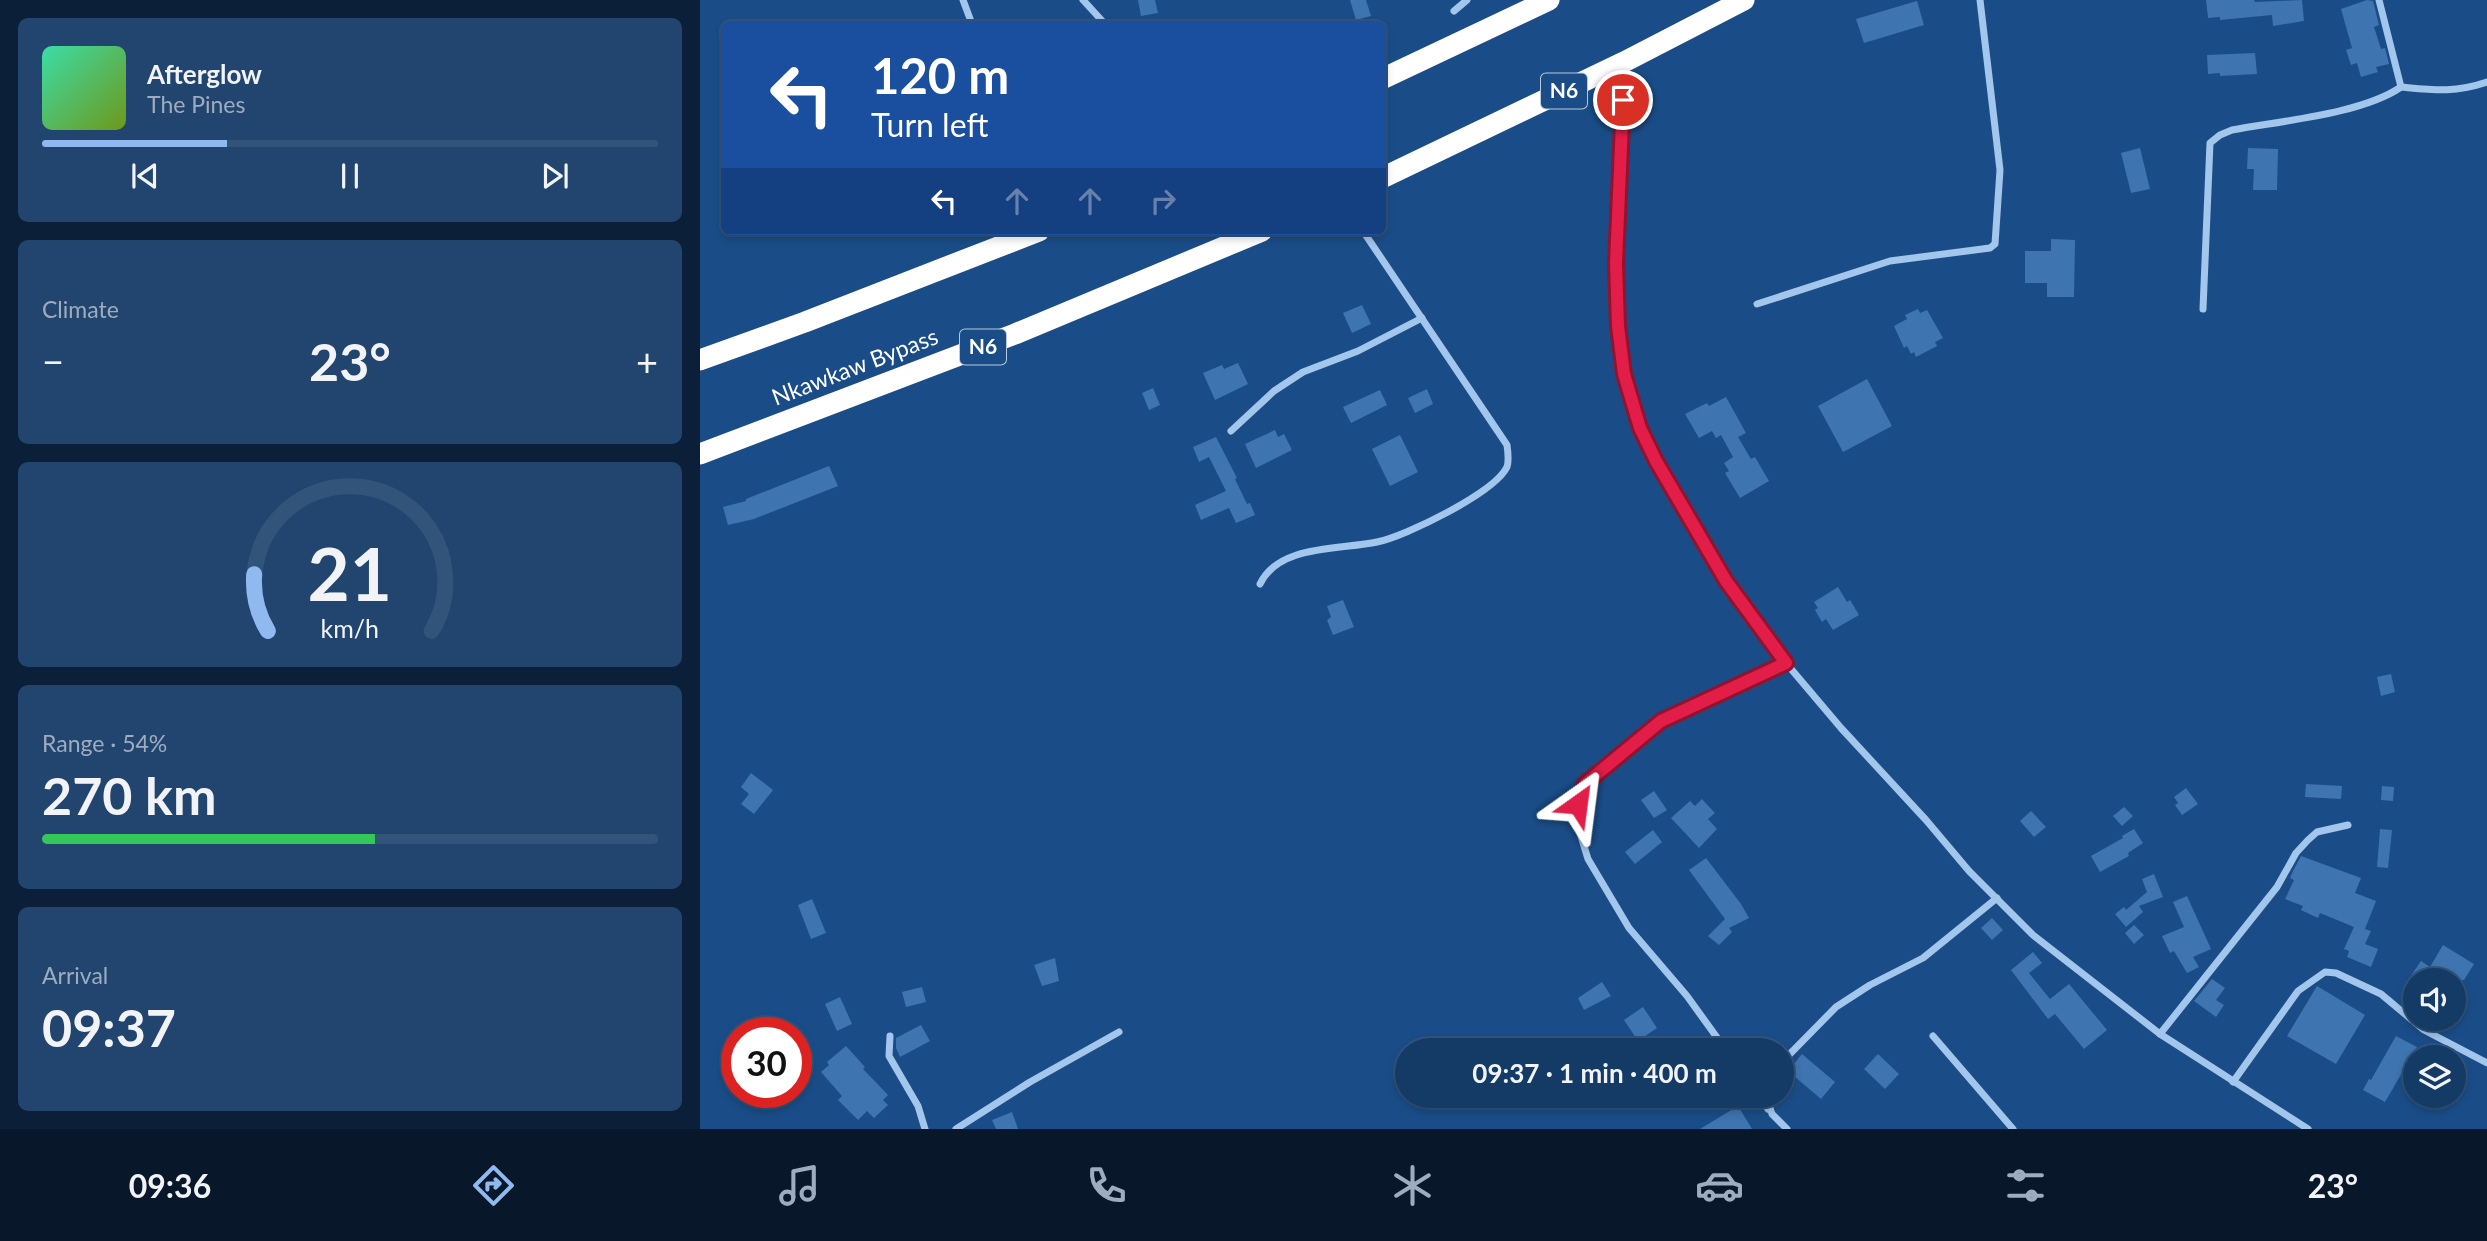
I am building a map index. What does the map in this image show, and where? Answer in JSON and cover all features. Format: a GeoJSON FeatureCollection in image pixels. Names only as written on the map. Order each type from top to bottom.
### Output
{"type":"FeatureCollection","features":[{"type":"Feature","properties":{"kind":"highway"},"geometry":{"type":"LineString","coordinates":[[1386,77],[1549,0]]}},
{"type":"Feature","properties":{"kind":"highway","name":"N6"},"geometry":{"type":"LineString","coordinates":[[1386,176],[1624,62],[1744,0]]}},
{"type":"Feature","properties":{"kind":"highway"},"geometry":{"type":"LineString","coordinates":[[700,360],[1029,235]]}},
{"type":"Feature","properties":{"kind":"highway","name":"Nkawkaw Bypass"},"geometry":{"type":"LineString","coordinates":[[700,454],[1016,334],[1252,235]]}},
{"type":"Feature","properties":{"kind":"street"},"geometry":{"type":"LineString","coordinates":[[962,0],[971,21]]}},
{"type":"Feature","properties":{"kind":"street"},"geometry":{"type":"LineString","coordinates":[[1083,0],[1102,21]]}},
{"type":"Feature","properties":{"kind":"street"},"geometry":{"type":"LineString","coordinates":[[1454,11],[1467,0]]}},
{"type":"Feature","properties":{"kind":"street"},"geometry":{"type":"LineString","coordinates":[[1757,304],[1890,261],[1990,247],[1995,244],[2000,170],[1980,0]]}},
{"type":"Feature","properties":{"kind":"street"},"geometry":{"type":"LineString","coordinates":[[2379,0],[2401,87]]}},
{"type":"Feature","properties":{"kind":"street"},"geometry":{"type":"LineString","coordinates":[[1624,62],[1616,263],[1618,326],[1624,374],[1640,428],[1656,461],[1726,581],[1786,663],[1841,728],[1969,871],[2033,935],[2160,1034],[2308,1129]]}},
{"type":"Feature","properties":{"kind":"street"},"geometry":{"type":"LineString","coordinates":[[2203,309],[2210,143],[2220,135],[2232,130],[2363,106],[2401,87],[2465,90],[2487,82]]}},
{"type":"Feature","properties":{"kind":"street"},"geometry":{"type":"LineString","coordinates":[[1259,584],[1292,556],[1379,542],[1409,530],[1470,500],[1499,478],[1508,465],[1507,445],[1366,235]]}},
{"type":"Feature","properties":{"kind":"street"},"geometry":{"type":"LineString","coordinates":[[1231,431],[1274,391],[1303,372],[1358,351],[1422,318]]}},
{"type":"Feature","properties":{"kind":"street"},"geometry":{"type":"LineString","coordinates":[[1717,1038],[1687,996],[1629,928],[1588,859],[1580,833],[1578,804],[1585,784],[1661,721],[1786,663]]}},
{"type":"Feature","properties":{"kind":"street"},"geometry":{"type":"LineString","coordinates":[[2160,1034],[2269,897],[2296,853],[2318,832],[2348,825]]}},
{"type":"Feature","properties":{"kind":"street"},"geometry":{"type":"LineString","coordinates":[[1794,1050],[1836,1007],[1870,985],[1923,958],[1997,898]]}},
{"type":"Feature","properties":{"kind":"street"},"geometry":{"type":"LineString","coordinates":[[2232,1082],[2298,991],[2325,972],[2336,973],[2381,994],[2424,1030],[2487,1063]]}},
{"type":"Feature","properties":{"kind":"street"},"geometry":{"type":"LineString","coordinates":[[956,1129],[1030,1082],[1119,1032]]}},
{"type":"Feature","properties":{"kind":"street"},"geometry":{"type":"LineString","coordinates":[[890,1036],[889,1056],[918,1106],[925,1129]]}},
{"type":"Feature","properties":{"kind":"street"},"geometry":{"type":"LineString","coordinates":[[1933,1036],[2013,1129]]}},
{"type":"Feature","properties":{"kind":"street"},"geometry":{"type":"LineString","coordinates":[[1767,1108],[1787,1129]]}},
{"type":"Feature","properties":{"kind":"street"},"geometry":{"type":"LineString","coordinates":[[1770,1108],[1772,1114]]}},
{"type":"Feature","properties":{"kind":"building"},"geometry":{"type":"Polygon","coordinates":[[[1138,0],[1155,0],[1158,13],[1141,16],[1138,0]]]}},
{"type":"Feature","properties":{"kind":"building"},"geometry":{"type":"Polygon","coordinates":[[[1350,0],[1366,0],[1371,16],[1356,20],[1350,0]]]}},
{"type":"Feature","properties":{"kind":"building"},"geometry":{"type":"Polygon","coordinates":[[[2206,0],[2302,0],[2304,21],[2273,26],[2272,15],[2220,20],[2220,17],[2208,18],[2206,0]]]}},
{"type":"Feature","properties":{"kind":"building"},"geometry":{"type":"Polygon","coordinates":[[[2367,0],[2373,1],[2379,25],[2374,27],[2381,49],[2385,48],[2389,64],[2376,67],[2378,72],[2361,77],[2357,63],[2351,65],[2346,50],[2352,48],[2341,9],[2367,0]]]}},
{"type":"Feature","properties":{"kind":"building"},"geometry":{"type":"Polygon","coordinates":[[[1917,1],[1924,25],[1864,43],[1856,19],[1917,1]]]}},
{"type":"Feature","properties":{"kind":"building"},"geometry":{"type":"Polygon","coordinates":[[[2255,53],[2257,74],[2208,74],[2207,55],[2255,53]]]}},
{"type":"Feature","properties":{"kind":"building"},"geometry":{"type":"Polygon","coordinates":[[[2140,148],[2150,189],[2131,193],[2121,153],[2140,148]]]}},
{"type":"Feature","properties":{"kind":"building"},"geometry":{"type":"Polygon","coordinates":[[[2248,148],[2278,149],[2277,190],[2253,190],[2254,169],[2247,169],[2248,148]]]}},
{"type":"Feature","properties":{"kind":"building"},"geometry":{"type":"Polygon","coordinates":[[[2051,239],[2075,240],[2074,297],[2047,297],[2047,283],[2025,283],[2025,251],[2051,251],[2051,239]]]}},
{"type":"Feature","properties":{"kind":"building"},"geometry":{"type":"Polygon","coordinates":[[[1362,305],[1371,324],[1352,333],[1343,313],[1362,305]]]}},
{"type":"Feature","properties":{"kind":"building"},"geometry":{"type":"Polygon","coordinates":[[[1918,309],[1920,313],[1927,310],[1943,338],[1935,342],[1937,346],[1916,357],[1907,346],[1904,348],[1894,326],[1907,319],[1905,315],[1918,309]]]}},
{"type":"Feature","properties":{"kind":"building"},"geometry":{"type":"Polygon","coordinates":[[[1238,363],[1248,384],[1215,400],[1203,373],[1222,365],[1224,369],[1238,363]]]}},
{"type":"Feature","properties":{"kind":"building"},"geometry":{"type":"Polygon","coordinates":[[[1867,379],[1892,426],[1843,452],[1818,406],[1867,379]]]}},
{"type":"Feature","properties":{"kind":"building"},"geometry":{"type":"Polygon","coordinates":[[[1153,388],[1160,405],[1149,410],[1142,393],[1153,388]]]}},
{"type":"Feature","properties":{"kind":"building"},"geometry":{"type":"Polygon","coordinates":[[[1427,389],[1433,404],[1415,413],[1408,398],[1427,389]]]}},
{"type":"Feature","properties":{"kind":"building"},"geometry":{"type":"Polygon","coordinates":[[[1380,390],[1387,405],[1351,423],[1343,407],[1380,390]]]}},
{"type":"Feature","properties":{"kind":"building"},"geometry":{"type":"Polygon","coordinates":[[[1726,397],[1746,433],[1738,437],[1751,459],[1755,457],[1769,481],[1740,498],[1725,473],[1729,471],[1724,463],[1733,457],[1721,435],[1716,438],[1712,431],[1699,438],[1685,414],[1726,397]]]}},
{"type":"Feature","properties":{"kind":"building"},"geometry":{"type":"Polygon","coordinates":[[[1275,430],[1278,437],[1284,434],[1292,450],[1256,468],[1245,444],[1275,430]]]}},
{"type":"Feature","properties":{"kind":"building"},"geometry":{"type":"Polygon","coordinates":[[[1400,435],[1418,472],[1390,486],[1372,449],[1400,435]]]}},
{"type":"Feature","properties":{"kind":"building"},"geometry":{"type":"Polygon","coordinates":[[[1216,437],[1247,504],[1250,503],[1255,515],[1236,523],[1229,508],[1201,520],[1195,505],[1226,491],[1209,457],[1199,462],[1193,447],[1216,437]]]}},
{"type":"Feature","properties":{"kind":"building"},"geometry":{"type":"Polygon","coordinates":[[[829,466],[838,486],[754,519],[728,525],[723,507],[746,501],[829,466]]]}},
{"type":"Feature","properties":{"kind":"building"},"geometry":{"type":"Polygon","coordinates":[[[1838,587],[1859,615],[1833,630],[1826,619],[1822,622],[1814,602],[1838,587]]]}},
{"type":"Feature","properties":{"kind":"building"},"geometry":{"type":"Polygon","coordinates":[[[1343,600],[1354,627],[1333,635],[1327,620],[1331,617],[1327,606],[1343,600]]]}},
{"type":"Feature","properties":{"kind":"building"},"geometry":{"type":"Polygon","coordinates":[[[2391,674],[2395,692],[2381,696],[2377,677],[2391,674]]]}},
{"type":"Feature","properties":{"kind":"building"},"geometry":{"type":"Polygon","coordinates":[[[751,773],[773,790],[754,814],[741,804],[749,794],[741,787],[751,773]]]}},
{"type":"Feature","properties":{"kind":"building"},"geometry":{"type":"Polygon","coordinates":[[[2306,784],[2342,786],[2341,799],[2305,797],[2306,784]]]}},
{"type":"Feature","properties":{"kind":"building"},"geometry":{"type":"Polygon","coordinates":[[[2382,786],[2394,787],[2393,801],[2381,800],[2382,786]]]}},
{"type":"Feature","properties":{"kind":"building"},"geometry":{"type":"Polygon","coordinates":[[[2186,788],[2198,804],[2182,815],[2175,805],[2178,803],[2174,797],[2186,788]]]}},
{"type":"Feature","properties":{"kind":"building"},"geometry":{"type":"Polygon","coordinates":[[[1654,791],[1667,810],[1654,818],[1641,800],[1654,791]]]}},
{"type":"Feature","properties":{"kind":"building"},"geometry":{"type":"Polygon","coordinates":[[[1702,799],[1715,813],[1708,819],[1717,829],[1699,848],[1671,818],[1690,801],[1695,806],[1702,799]]]}},
{"type":"Feature","properties":{"kind":"building"},"geometry":{"type":"Polygon","coordinates":[[[2124,807],[2133,816],[2122,826],[2113,816],[2124,807]]]}},
{"type":"Feature","properties":{"kind":"building"},"geometry":{"type":"Polygon","coordinates":[[[2031,811],[2046,827],[2034,837],[2020,821],[2031,811]]]}},
{"type":"Feature","properties":{"kind":"building"},"geometry":{"type":"Polygon","coordinates":[[[2134,829],[2143,843],[2128,853],[2129,856],[2100,872],[2091,856],[2134,829]]]}},
{"type":"Feature","properties":{"kind":"building"},"geometry":{"type":"Polygon","coordinates":[[[2380,829],[2392,830],[2388,868],[2377,867],[2380,829]]]}},
{"type":"Feature","properties":{"kind":"building"},"geometry":{"type":"Polygon","coordinates":[[[1653,830],[1662,842],[1635,864],[1625,852],[1653,830]]]}},
{"type":"Feature","properties":{"kind":"building"},"geometry":{"type":"Polygon","coordinates":[[[2301,856],[2361,878],[2355,893],[2376,901],[2365,929],[2371,931],[2365,944],[2378,949],[2371,967],[2347,957],[2349,951],[2344,949],[2354,927],[2320,913],[2318,918],[2301,910],[2303,906],[2285,899],[2294,880],[2290,878],[2301,856]]]}},
{"type":"Feature","properties":{"kind":"building"},"geometry":{"type":"Polygon","coordinates":[[[1706,858],[1749,918],[1729,928],[1732,932],[1719,945],[1708,936],[1725,919],[1689,870],[1706,858]]]}},
{"type":"Feature","properties":{"kind":"building"},"geometry":{"type":"Polygon","coordinates":[[[2154,874],[2163,897],[2139,906],[2143,912],[2126,927],[2115,914],[2124,907],[2126,910],[2147,892],[2142,879],[2154,874]]]}},
{"type":"Feature","properties":{"kind":"building"},"geometry":{"type":"Polygon","coordinates":[[[2187,896],[2211,949],[2193,957],[2199,967],[2187,973],[2174,951],[2170,953],[2162,936],[2184,927],[2173,902],[2187,896]]]}},
{"type":"Feature","properties":{"kind":"building"},"geometry":{"type":"Polygon","coordinates":[[[812,899],[826,933],[811,939],[798,905],[812,899]]]}},
{"type":"Feature","properties":{"kind":"building"},"geometry":{"type":"Polygon","coordinates":[[[1992,918],[2003,930],[1992,940],[1981,928],[1992,918]]]}},
{"type":"Feature","properties":{"kind":"building"},"geometry":{"type":"Polygon","coordinates":[[[2134,925],[2144,935],[2134,944],[2125,933],[2134,925]]]}},
{"type":"Feature","properties":{"kind":"building"},"geometry":{"type":"Polygon","coordinates":[[[2443,945],[2474,964],[2466,977],[2466,968],[2416,968],[2421,961],[2430,967],[2443,945]]]}},
{"type":"Feature","properties":{"kind":"building"},"geometry":{"type":"Polygon","coordinates":[[[2033,952],[2042,963],[2029,973],[2050,999],[2069,984],[2107,1030],[2084,1049],[2055,1014],[2048,1019],[2011,970],[2033,952]]]}},
{"type":"Feature","properties":{"kind":"building"},"geometry":{"type":"Polygon","coordinates":[[[1055,958],[1059,981],[1042,986],[1034,965],[1055,958]]]}},
{"type":"Feature","properties":{"kind":"building"},"geometry":{"type":"Polygon","coordinates":[[[2212,979],[2225,988],[2216,1000],[2224,1005],[2216,1017],[2194,1001],[2212,979]]]}},
{"type":"Feature","properties":{"kind":"building"},"geometry":{"type":"Polygon","coordinates":[[[1602,982],[1611,996],[1584,1010],[1578,998],[1602,982]]]}},
{"type":"Feature","properties":{"kind":"building"},"geometry":{"type":"Polygon","coordinates":[[[2317,986],[2365,1015],[2336,1064],[2287,1036],[2317,986]]]}},
{"type":"Feature","properties":{"kind":"building"},"geometry":{"type":"Polygon","coordinates":[[[922,987],[926,1002],[906,1007],[902,992],[922,987]]]}},
{"type":"Feature","properties":{"kind":"building"},"geometry":{"type":"Polygon","coordinates":[[[840,997],[852,1024],[837,1031],[825,1004],[840,997]]]}},
{"type":"Feature","properties":{"kind":"building"},"geometry":{"type":"Polygon","coordinates":[[[1643,1007],[1657,1028],[1642,1038],[1636,1038],[1624,1020],[1643,1007]]]}},
{"type":"Feature","properties":{"kind":"building"},"geometry":{"type":"Polygon","coordinates":[[[921,1025],[930,1041],[900,1057],[896,1038],[921,1025]]]}},
{"type":"Feature","properties":{"kind":"building"},"geometry":{"type":"Polygon","coordinates":[[[2396,1036],[2413,1045],[2403,1045],[2403,1071],[2385,1102],[2363,1090],[2369,1079],[2371,1080],[2396,1036]]]}},
{"type":"Feature","properties":{"kind":"building"},"geometry":{"type":"Polygon","coordinates":[[[846,1046],[888,1095],[883,1100],[888,1105],[874,1118],[867,1111],[858,1120],[838,1100],[842,1096],[821,1072],[829,1065],[827,1062],[846,1046]]]}},
{"type":"Feature","properties":{"kind":"building"},"geometry":{"type":"Polygon","coordinates":[[[1802,1054],[1835,1082],[1821,1099],[1794,1076],[1794,1064],[1802,1054]]]}},
{"type":"Feature","properties":{"kind":"building"},"geometry":{"type":"Polygon","coordinates":[[[1878,1054],[1899,1074],[1885,1089],[1864,1069],[1878,1054]]]}},
{"type":"Feature","properties":{"kind":"building"},"geometry":{"type":"Polygon","coordinates":[[[1735,1108],[1739,1108],[1752,1129],[1700,1129],[1735,1108]]]}},
{"type":"Feature","properties":{"kind":"building"},"geometry":{"type":"Polygon","coordinates":[[[1012,1112],[1018,1129],[996,1129],[992,1120],[1012,1112]]]}},
{"type":"Feature","properties":{"kind":"route"},"geometry":{"type":"LineString","coordinates":[[1578,804],[1585,784],[1661,721],[1786,663],[1726,581],[1656,461],[1640,428],[1624,374],[1618,326],[1616,263],[1623,100]]}}]}
